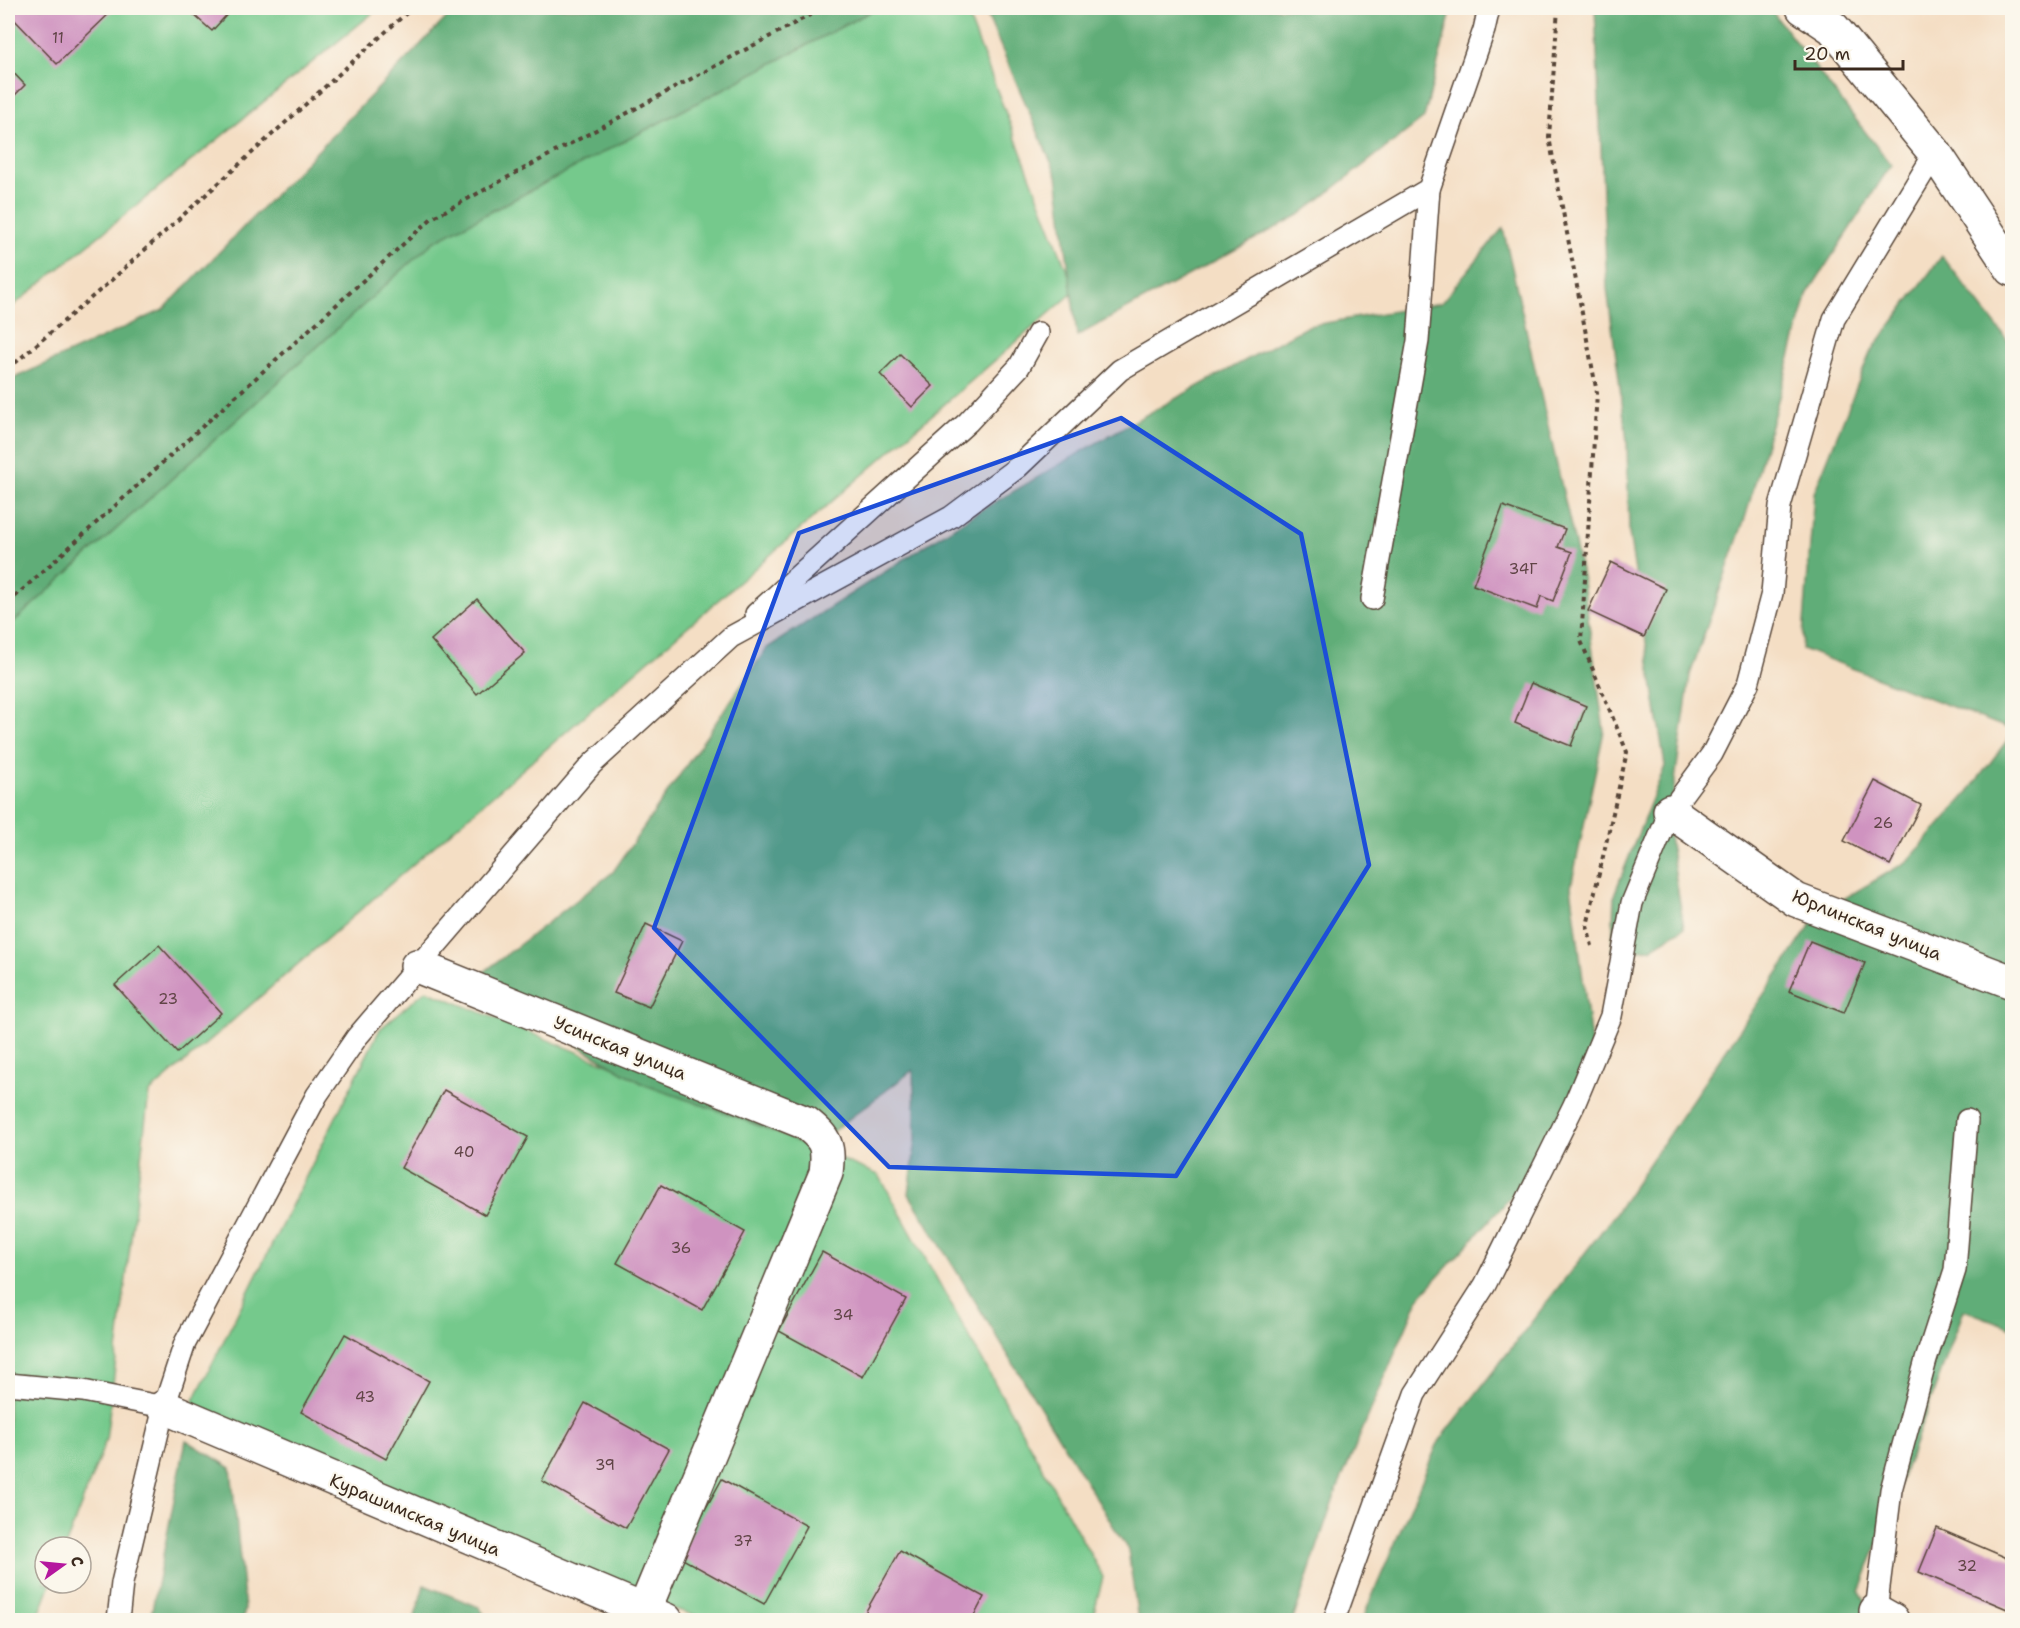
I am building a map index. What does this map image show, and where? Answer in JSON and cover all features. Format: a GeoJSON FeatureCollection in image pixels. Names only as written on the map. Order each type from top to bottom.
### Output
{"type":"FeatureCollection","features":[{"type":"Feature","properties":{"kind":"street"},"geometry":{"type":"LineString","coordinates":[[1803,8],[1833,28],[1935,153],[2013,269]]}},
{"type":"Feature","properties":{"kind":"street","name":"Юрлинская улица"},"geometry":{"type":"LineString","coordinates":[[1670,811],[1796,900],[2013,982]]}},
{"type":"Feature","properties":{"kind":"street","name":"Усинская улица"},"geometry":{"type":"LineString","coordinates":[[417,966],[806,1123],[821,1135],[828,1150],[825,1173],[654,1617]]}},
{"type":"Feature","properties":{"kind":"street","name":"Курашимская улица"},"geometry":{"type":"LineString","coordinates":[[165,1407],[654,1617]]}},
{"type":"Feature","properties":{"kind":"lane"},"geometry":{"type":"LineString","coordinates":[[1372,599],[1418,341],[1429,189],[1484,30],[1489,8]]}},
{"type":"Feature","properties":{"kind":"lane"},"geometry":{"type":"LineString","coordinates":[[1334,1620],[1415,1394],[1485,1285],[1574,1105],[1611,1016],[1632,903],[1670,811],[1712,754],[1748,684],[1772,592],[1780,506],[1833,319],[1935,153]]}},
{"type":"Feature","properties":{"kind":"lane"},"geometry":{"type":"LineString","coordinates":[[731,637],[951,517],[1018,467],[1120,370],[1429,189]]}},
{"type":"Feature","properties":{"kind":"lane"},"geometry":{"type":"LineString","coordinates":[[118,1620],[122,1583],[165,1407],[185,1343],[317,1095],[357,1037],[592,764],[968,422],[1019,367],[1038,333]]}},
{"type":"Feature","properties":{"kind":"lane"},"geometry":{"type":"LineString","coordinates":[[1884,1616],[1891,1490],[1926,1360],[1955,1270],[1967,1120]]}},
{"type":"Feature","properties":{"kind":"lane"},"geometry":{"type":"LineString","coordinates":[[8,1384],[83,1391],[165,1407]]}},
{"type":"Feature","properties":{"kind":"path"},"geometry":{"type":"LineString","coordinates":[[8,369],[106,285],[412,8]]}},
{"type":"Feature","properties":{"kind":"path"},"geometry":{"type":"LineString","coordinates":[[8,603],[432,218],[823,8]]}},
{"type":"Feature","properties":{"kind":"path"},"geometry":{"type":"LineString","coordinates":[[1558,8],[1549,137],[1597,393],[1581,641],[1628,752],[1587,926],[1593,949]]}},
{"type":"Feature","properties":{"kind":"highlighted area"},"geometry":{"type":"Polygon","coordinates":[[[1121,418],[1301,534],[1369,865],[1176,1176],[889,1167],[654,928],[799,533],[1121,418]]]}},
{"type":"Feature","properties":{"kind":"green space"},"geometry":{"type":"Polygon","coordinates":[[[8,8],[379,8],[8,310],[8,8]]]}},
{"type":"Feature","properties":{"kind":"green space"},"geometry":{"type":"Polygon","coordinates":[[[456,8],[877,8],[433,242],[8,627],[8,381],[163,310],[456,8]]]}},
{"type":"Feature","properties":{"kind":"green space"},"geometry":{"type":"Polygon","coordinates":[[[877,8],[965,8],[1075,291],[149,1093],[106,1440],[70,1535],[33,1535],[33,1595],[46,1595],[37,1620],[8,1620],[8,627],[433,242],[877,8]]]}},
{"type":"Feature","properties":{"kind":"green space"},"geometry":{"type":"Polygon","coordinates":[[[984,8],[1452,8],[1424,118],[1299,215],[1077,336],[1057,176],[984,8]]]}},
{"type":"Feature","properties":{"kind":"green space"},"geometry":{"type":"Polygon","coordinates":[[[1595,8],[1764,8],[1774,14],[1891,165],[1808,293],[1746,515],[1690,675],[1668,830],[1684,928],[1650,949],[1612,952],[1614,895],[1665,766],[1629,533],[1627,441],[1607,288],[1595,8]]]}},
{"type":"Feature","properties":{"kind":"green space"},"geometry":{"type":"Polygon","coordinates":[[[1503,228],[1582,575],[1604,731],[1571,886],[1596,1080],[1561,1142],[1418,1299],[1334,1497],[1293,1620],[1138,1620],[1128,1550],[909,1194],[916,1138],[913,1070],[824,1138],[802,1140],[645,1085],[555,1032],[475,979],[613,872],[767,648],[968,518],[1124,427],[1308,326],[1441,303],[1503,228]]]}},
{"type":"Feature","properties":{"kind":"green space"},"geometry":{"type":"Polygon","coordinates":[[[1942,256],[2012,346],[2012,730],[1802,649],[1814,493],[1870,353],[1942,256]]]}},
{"type":"Feature","properties":{"kind":"green space"},"geometry":{"type":"Polygon","coordinates":[[[2012,734],[2012,1328],[1964,1310],[1860,1592],[1877,1620],[1362,1620],[1438,1443],[1615,1214],[1818,914],[1908,861],[1965,796],[2012,734]]]}},
{"type":"Feature","properties":{"kind":"green space"},"geometry":{"type":"Polygon","coordinates":[[[426,990],[879,1175],[1103,1577],[1092,1620],[709,1620],[635,1596],[191,1406],[380,1029],[426,990]]]}},
{"type":"Feature","properties":{"kind":"green space"},"geometry":{"type":"Polygon","coordinates":[[[186,1440],[231,1468],[245,1609],[243,1620],[150,1620],[186,1440]]]}},
{"type":"Feature","properties":{"kind":"green space"},"geometry":{"type":"Polygon","coordinates":[[[424,1585],[479,1607],[488,1620],[414,1620],[424,1585]]]}},
{"type":"Feature","properties":{"kind":"building"},"geometry":{"type":"Polygon","coordinates":[[[8,8],[115,8],[57,64],[8,13],[8,8]]]}},
{"type":"Feature","properties":{"kind":"building"},"geometry":{"type":"Polygon","coordinates":[[[186,8],[233,8],[212,31],[186,8]]]}},
{"type":"Feature","properties":{"kind":"building"},"geometry":{"type":"Polygon","coordinates":[[[8,67],[25,85],[8,102],[8,67]]]}},
{"type":"Feature","properties":{"kind":"building"},"geometry":{"type":"Polygon","coordinates":[[[900,354],[933,386],[912,407],[880,374],[900,354]]]}},
{"type":"Feature","properties":{"kind":"building"},"geometry":{"type":"Polygon","coordinates":[[[1503,506],[1565,529],[1558,547],[1572,552],[1553,601],[1541,596],[1537,609],[1473,585],[1503,506]]]}},
{"type":"Feature","properties":{"kind":"building"},"geometry":{"type":"Polygon","coordinates":[[[1611,562],[1666,589],[1644,637],[1588,611],[1611,562]]]}},
{"type":"Feature","properties":{"kind":"building"},"geometry":{"type":"Polygon","coordinates":[[[477,599],[525,653],[477,694],[431,640],[477,599]]]}},
{"type":"Feature","properties":{"kind":"building"},"geometry":{"type":"Polygon","coordinates":[[[1531,683],[1586,706],[1571,746],[1515,723],[1531,683]]]}},
{"type":"Feature","properties":{"kind":"building"},"geometry":{"type":"Polygon","coordinates":[[[1875,781],[1921,805],[1890,865],[1844,841],[1875,781]]]}},
{"type":"Feature","properties":{"kind":"building"},"geometry":{"type":"Polygon","coordinates":[[[646,924],[682,941],[649,1007],[614,993],[646,924]]]}},
{"type":"Feature","properties":{"kind":"building"},"geometry":{"type":"Polygon","coordinates":[[[1810,941],[1865,963],[1844,1013],[1789,991],[1810,941]]]}},
{"type":"Feature","properties":{"kind":"building"},"geometry":{"type":"Polygon","coordinates":[[[159,945],[221,1013],[177,1053],[115,985],[159,945]]]}},
{"type":"Feature","properties":{"kind":"building"},"geometry":{"type":"Polygon","coordinates":[[[444,1090],[528,1137],[485,1215],[401,1168],[444,1090]]]}},
{"type":"Feature","properties":{"kind":"building"},"geometry":{"type":"Polygon","coordinates":[[[661,1185],[745,1232],[702,1310],[617,1263],[661,1185]]]}},
{"type":"Feature","properties":{"kind":"building"},"geometry":{"type":"Polygon","coordinates":[[[822,1252],[906,1299],[863,1377],[779,1331],[822,1252]]]}},
{"type":"Feature","properties":{"kind":"building"},"geometry":{"type":"Polygon","coordinates":[[[345,1334],[429,1381],[386,1459],[301,1412],[345,1334]]]}},
{"type":"Feature","properties":{"kind":"building"},"geometry":{"type":"Polygon","coordinates":[[[585,1403],[669,1449],[626,1528],[542,1481],[585,1403]]]}},
{"type":"Feature","properties":{"kind":"building"},"geometry":{"type":"Polygon","coordinates":[[[722,1479],[807,1526],[764,1604],[679,1557],[722,1479]]]}},
{"type":"Feature","properties":{"kind":"building"},"geometry":{"type":"Polygon","coordinates":[[[1937,1528],[2012,1560],[2012,1611],[1919,1572],[1937,1528]]]}},
{"type":"Feature","properties":{"kind":"building"},"geometry":{"type":"Polygon","coordinates":[[[900,1551],[984,1597],[972,1620],[861,1620],[900,1551]]]}}]}
